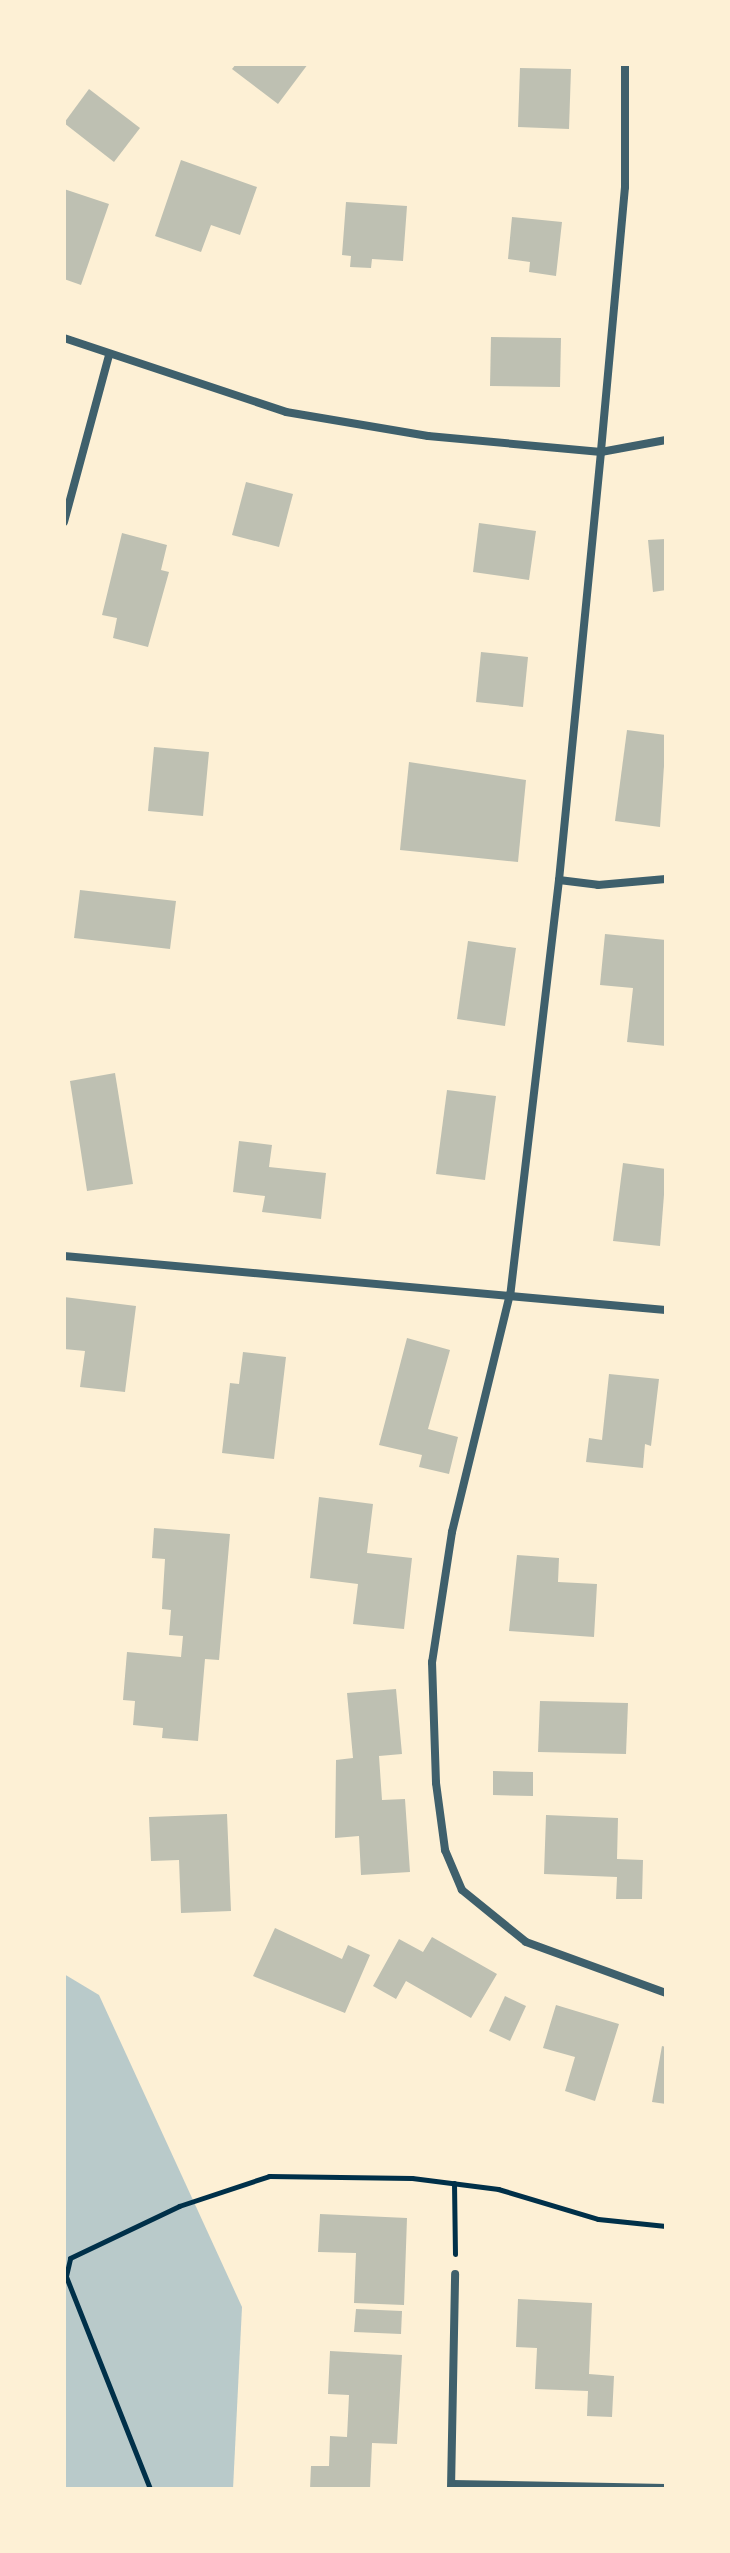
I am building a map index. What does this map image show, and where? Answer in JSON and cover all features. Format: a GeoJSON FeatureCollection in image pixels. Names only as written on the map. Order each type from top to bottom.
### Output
{"type":"FeatureCollection","features":[{"type":"Feature","properties":{"kind":"street"},"geometry":{"type":"LineString","coordinates":[[625,64],[625,187],[601,452],[559,880],[510,1294],[452,1532],[432,1662],[445,1850],[462,1890],[526,1942],[666,1993]]}},
{"type":"Feature","properties":{"kind":"street"},"geometry":{"type":"LineString","coordinates":[[64,338],[286,412],[428,436],[601,452],[666,440]]}},
{"type":"Feature","properties":{"kind":"street"},"geometry":{"type":"LineString","coordinates":[[64,522],[109,355]]}},
{"type":"Feature","properties":{"kind":"street"},"geometry":{"type":"LineString","coordinates":[[559,880],[598,885],[666,879]]}},
{"type":"Feature","properties":{"kind":"street"},"geometry":{"type":"LineString","coordinates":[[64,1256],[666,1310]]}},
{"type":"Feature","properties":{"kind":"street"},"geometry":{"type":"LineString","coordinates":[[455,2274],[452,2486],[666,2488]]}},
{"type":"Feature","properties":{"kind":"path"},"geometry":{"type":"LineString","coordinates":[[150,2489],[65,2273],[70,2258],[179,2206],[269,2176],[412,2178],[454,2183],[498,2189],[598,2219],[666,2226]]}},
{"type":"Feature","properties":{"kind":"path"},"geometry":{"type":"LineString","coordinates":[[454,2183],[455,2274]]}},
{"type":"Feature","properties":{"kind":"shaded area"},"geometry":{"type":"Polygon","coordinates":[[[64,1974],[99,1995],[242,2307],[233,2489],[64,2489],[64,1974]]]}},
{"type":"Feature","properties":{"kind":"building"},"geometry":{"type":"Polygon","coordinates":[[[236,64],[308,64],[278,104],[232,69],[236,64]]]}},
{"type":"Feature","properties":{"kind":"building"},"geometry":{"type":"Polygon","coordinates":[[[520,68],[571,69],[569,129],[518,127],[520,68]]]}},
{"type":"Feature","properties":{"kind":"building"},"geometry":{"type":"Polygon","coordinates":[[[89,89],[140,128],[114,162],[64,123],[89,89]]]}},
{"type":"Feature","properties":{"kind":"building"},"geometry":{"type":"Polygon","coordinates":[[[181,160],[257,187],[240,235],[211,225],[201,252],[155,236],[181,160]]]}},
{"type":"Feature","properties":{"kind":"building"},"geometry":{"type":"Polygon","coordinates":[[[64,189],[109,204],[81,285],[64,279],[64,189]]]}},
{"type":"Feature","properties":{"kind":"building"},"geometry":{"type":"Polygon","coordinates":[[[346,202],[407,206],[403,261],[372,259],[371,268],[350,267],[351,256],[342,255],[346,202]]]}},
{"type":"Feature","properties":{"kind":"building"},"geometry":{"type":"Polygon","coordinates":[[[512,217],[562,222],[556,276],[529,272],[530,262],[508,259],[512,217]]]}},
{"type":"Feature","properties":{"kind":"building"},"geometry":{"type":"Polygon","coordinates":[[[491,337],[561,338],[560,387],[490,386],[491,337]]]}},
{"type":"Feature","properties":{"kind":"building"},"geometry":{"type":"Polygon","coordinates":[[[246,482],[293,494],[279,547],[232,535],[246,482]]]}},
{"type":"Feature","properties":{"kind":"building"},"geometry":{"type":"Polygon","coordinates":[[[479,523],[536,531],[529,580],[473,572],[479,523]]]}},
{"type":"Feature","properties":{"kind":"building"},"geometry":{"type":"Polygon","coordinates":[[[122,533],[167,545],[161,570],[169,572],[148,647],[113,638],[117,618],[102,615],[122,533]]]}},
{"type":"Feature","properties":{"kind":"building"},"geometry":{"type":"Polygon","coordinates":[[[666,539],[666,590],[653,592],[648,540],[666,539]]]}},
{"type":"Feature","properties":{"kind":"building"},"geometry":{"type":"Polygon","coordinates":[[[481,652],[528,657],[523,707],[476,702],[481,652]]]}},
{"type":"Feature","properties":{"kind":"building"},"geometry":{"type":"Polygon","coordinates":[[[627,730],[666,735],[660,827],[615,821],[627,730]]]}},
{"type":"Feature","properties":{"kind":"building"},"geometry":{"type":"Polygon","coordinates":[[[154,747],[209,752],[203,816],[148,811],[154,747]]]}},
{"type":"Feature","properties":{"kind":"building"},"geometry":{"type":"Polygon","coordinates":[[[409,762],[526,780],[518,862],[400,850],[409,762]]]}},
{"type":"Feature","properties":{"kind":"building"},"geometry":{"type":"Polygon","coordinates":[[[80,890],[176,901],[170,949],[74,938],[80,890]]]}},
{"type":"Feature","properties":{"kind":"building"},"geometry":{"type":"Polygon","coordinates":[[[605,934],[666,940],[666,1046],[627,1042],[633,988],[600,985],[605,934]]]}},
{"type":"Feature","properties":{"kind":"building"},"geometry":{"type":"Polygon","coordinates":[[[468,941],[516,948],[505,1026],[457,1019],[468,941]]]}},
{"type":"Feature","properties":{"kind":"building"},"geometry":{"type":"Polygon","coordinates":[[[115,1073],[133,1184],[87,1191],[70,1081],[115,1073]]]}},
{"type":"Feature","properties":{"kind":"building"},"geometry":{"type":"Polygon","coordinates":[[[447,1090],[496,1096],[485,1180],[436,1174],[447,1090]]]}},
{"type":"Feature","properties":{"kind":"building"},"geometry":{"type":"Polygon","coordinates":[[[239,1141],[272,1145],[269,1167],[326,1173],[321,1219],[262,1212],[265,1196],[233,1192],[239,1141]]]}},
{"type":"Feature","properties":{"kind":"building"},"geometry":{"type":"Polygon","coordinates":[[[623,1163],[666,1169],[660,1246],[613,1241],[623,1163]]]}},
{"type":"Feature","properties":{"kind":"building"},"geometry":{"type":"Polygon","coordinates":[[[64,1297],[136,1306],[125,1392],[80,1387],[85,1351],[64,1349],[64,1297]]]}},
{"type":"Feature","properties":{"kind":"building"},"geometry":{"type":"Polygon","coordinates":[[[407,1338],[450,1350],[428,1429],[458,1437],[449,1474],[419,1467],[422,1455],[379,1445],[407,1338]]]}},
{"type":"Feature","properties":{"kind":"building"},"geometry":{"type":"Polygon","coordinates":[[[243,1352],[286,1357],[274,1459],[222,1453],[230,1383],[239,1384],[243,1352]]]}},
{"type":"Feature","properties":{"kind":"building"},"geometry":{"type":"Polygon","coordinates":[[[609,1374],[659,1379],[651,1446],[645,1444],[643,1468],[586,1462],[589,1438],[602,1440],[609,1374]]]}},
{"type":"Feature","properties":{"kind":"building"},"geometry":{"type":"Polygon","coordinates":[[[319,1497],[373,1504],[367,1553],[412,1558],[404,1629],[353,1624],[358,1584],[310,1578],[319,1497]]]}},
{"type":"Feature","properties":{"kind":"building"},"geometry":{"type":"Polygon","coordinates":[[[154,1528],[230,1534],[219,1660],[205,1659],[198,1741],[162,1738],[163,1728],[133,1725],[135,1701],[123,1700],[127,1652],[181,1657],[183,1636],[169,1635],[171,1610],[162,1609],[165,1559],[152,1558],[154,1528]]]}},
{"type":"Feature","properties":{"kind":"building"},"geometry":{"type":"Polygon","coordinates":[[[517,1555],[559,1558],[558,1582],[597,1584],[594,1637],[509,1631],[517,1555]]]}},
{"type":"Feature","properties":{"kind":"building"},"geometry":{"type":"Polygon","coordinates":[[[396,1689],[402,1754],[379,1756],[382,1800],[405,1799],[410,1872],[361,1875],[359,1836],[335,1838],[336,1760],[353,1758],[347,1693],[396,1689]]]}},
{"type":"Feature","properties":{"kind":"building"},"geometry":{"type":"Polygon","coordinates":[[[540,1701],[628,1703],[626,1754],[538,1752],[540,1701]]]}},
{"type":"Feature","properties":{"kind":"building"},"geometry":{"type":"Polygon","coordinates":[[[493,1771],[533,1772],[533,1796],[493,1795],[493,1771]]]}},
{"type":"Feature","properties":{"kind":"building"},"geometry":{"type":"Polygon","coordinates":[[[227,1814],[231,1911],[181,1913],[179,1860],[151,1861],[149,1817],[227,1814]]]}},
{"type":"Feature","properties":{"kind":"building"},"geometry":{"type":"Polygon","coordinates":[[[546,1815],[618,1818],[617,1859],[643,1860],[642,1899],[616,1899],[617,1877],[544,1874],[546,1815]]]}},
{"type":"Feature","properties":{"kind":"building"},"geometry":{"type":"Polygon","coordinates":[[[275,1928],[342,1959],[348,1945],[370,1955],[345,2013],[253,1976],[275,1928]]]}},
{"type":"Feature","properties":{"kind":"building"},"geometry":{"type":"Polygon","coordinates":[[[432,1937],[497,1974],[471,2018],[406,1981],[396,1999],[373,1986],[399,1939],[423,1952],[432,1937]]]}},
{"type":"Feature","properties":{"kind":"building"},"geometry":{"type":"Polygon","coordinates":[[[505,1996],[526,2006],[510,2041],[489,2031],[505,1996]]]}},
{"type":"Feature","properties":{"kind":"building"},"geometry":{"type":"Polygon","coordinates":[[[556,2005],[619,2024],[595,2101],[565,2091],[575,2057],[543,2048],[556,2005]]]}},
{"type":"Feature","properties":{"kind":"building"},"geometry":{"type":"Polygon","coordinates":[[[662,2046],[666,2047],[666,2104],[652,2102],[662,2046]]]}},
{"type":"Feature","properties":{"kind":"building"},"geometry":{"type":"Polygon","coordinates":[[[320,2214],[407,2218],[404,2305],[354,2303],[356,2253],[318,2252],[320,2214]]]}},
{"type":"Feature","properties":{"kind":"building"},"geometry":{"type":"Polygon","coordinates":[[[518,2299],[592,2303],[589,2374],[614,2376],[612,2417],[587,2416],[588,2391],[535,2389],[537,2348],[516,2347],[518,2299]]]}},
{"type":"Feature","properties":{"kind":"building"},"geometry":{"type":"Polygon","coordinates":[[[356,2309],[402,2311],[401,2334],[354,2332],[356,2309]]]}},
{"type":"Feature","properties":{"kind":"building"},"geometry":{"type":"Polygon","coordinates":[[[330,2351],[402,2355],[397,2444],[372,2443],[370,2489],[310,2489],[311,2466],[329,2466],[330,2436],[347,2437],[349,2395],[328,2394],[330,2351]]]}}]}
